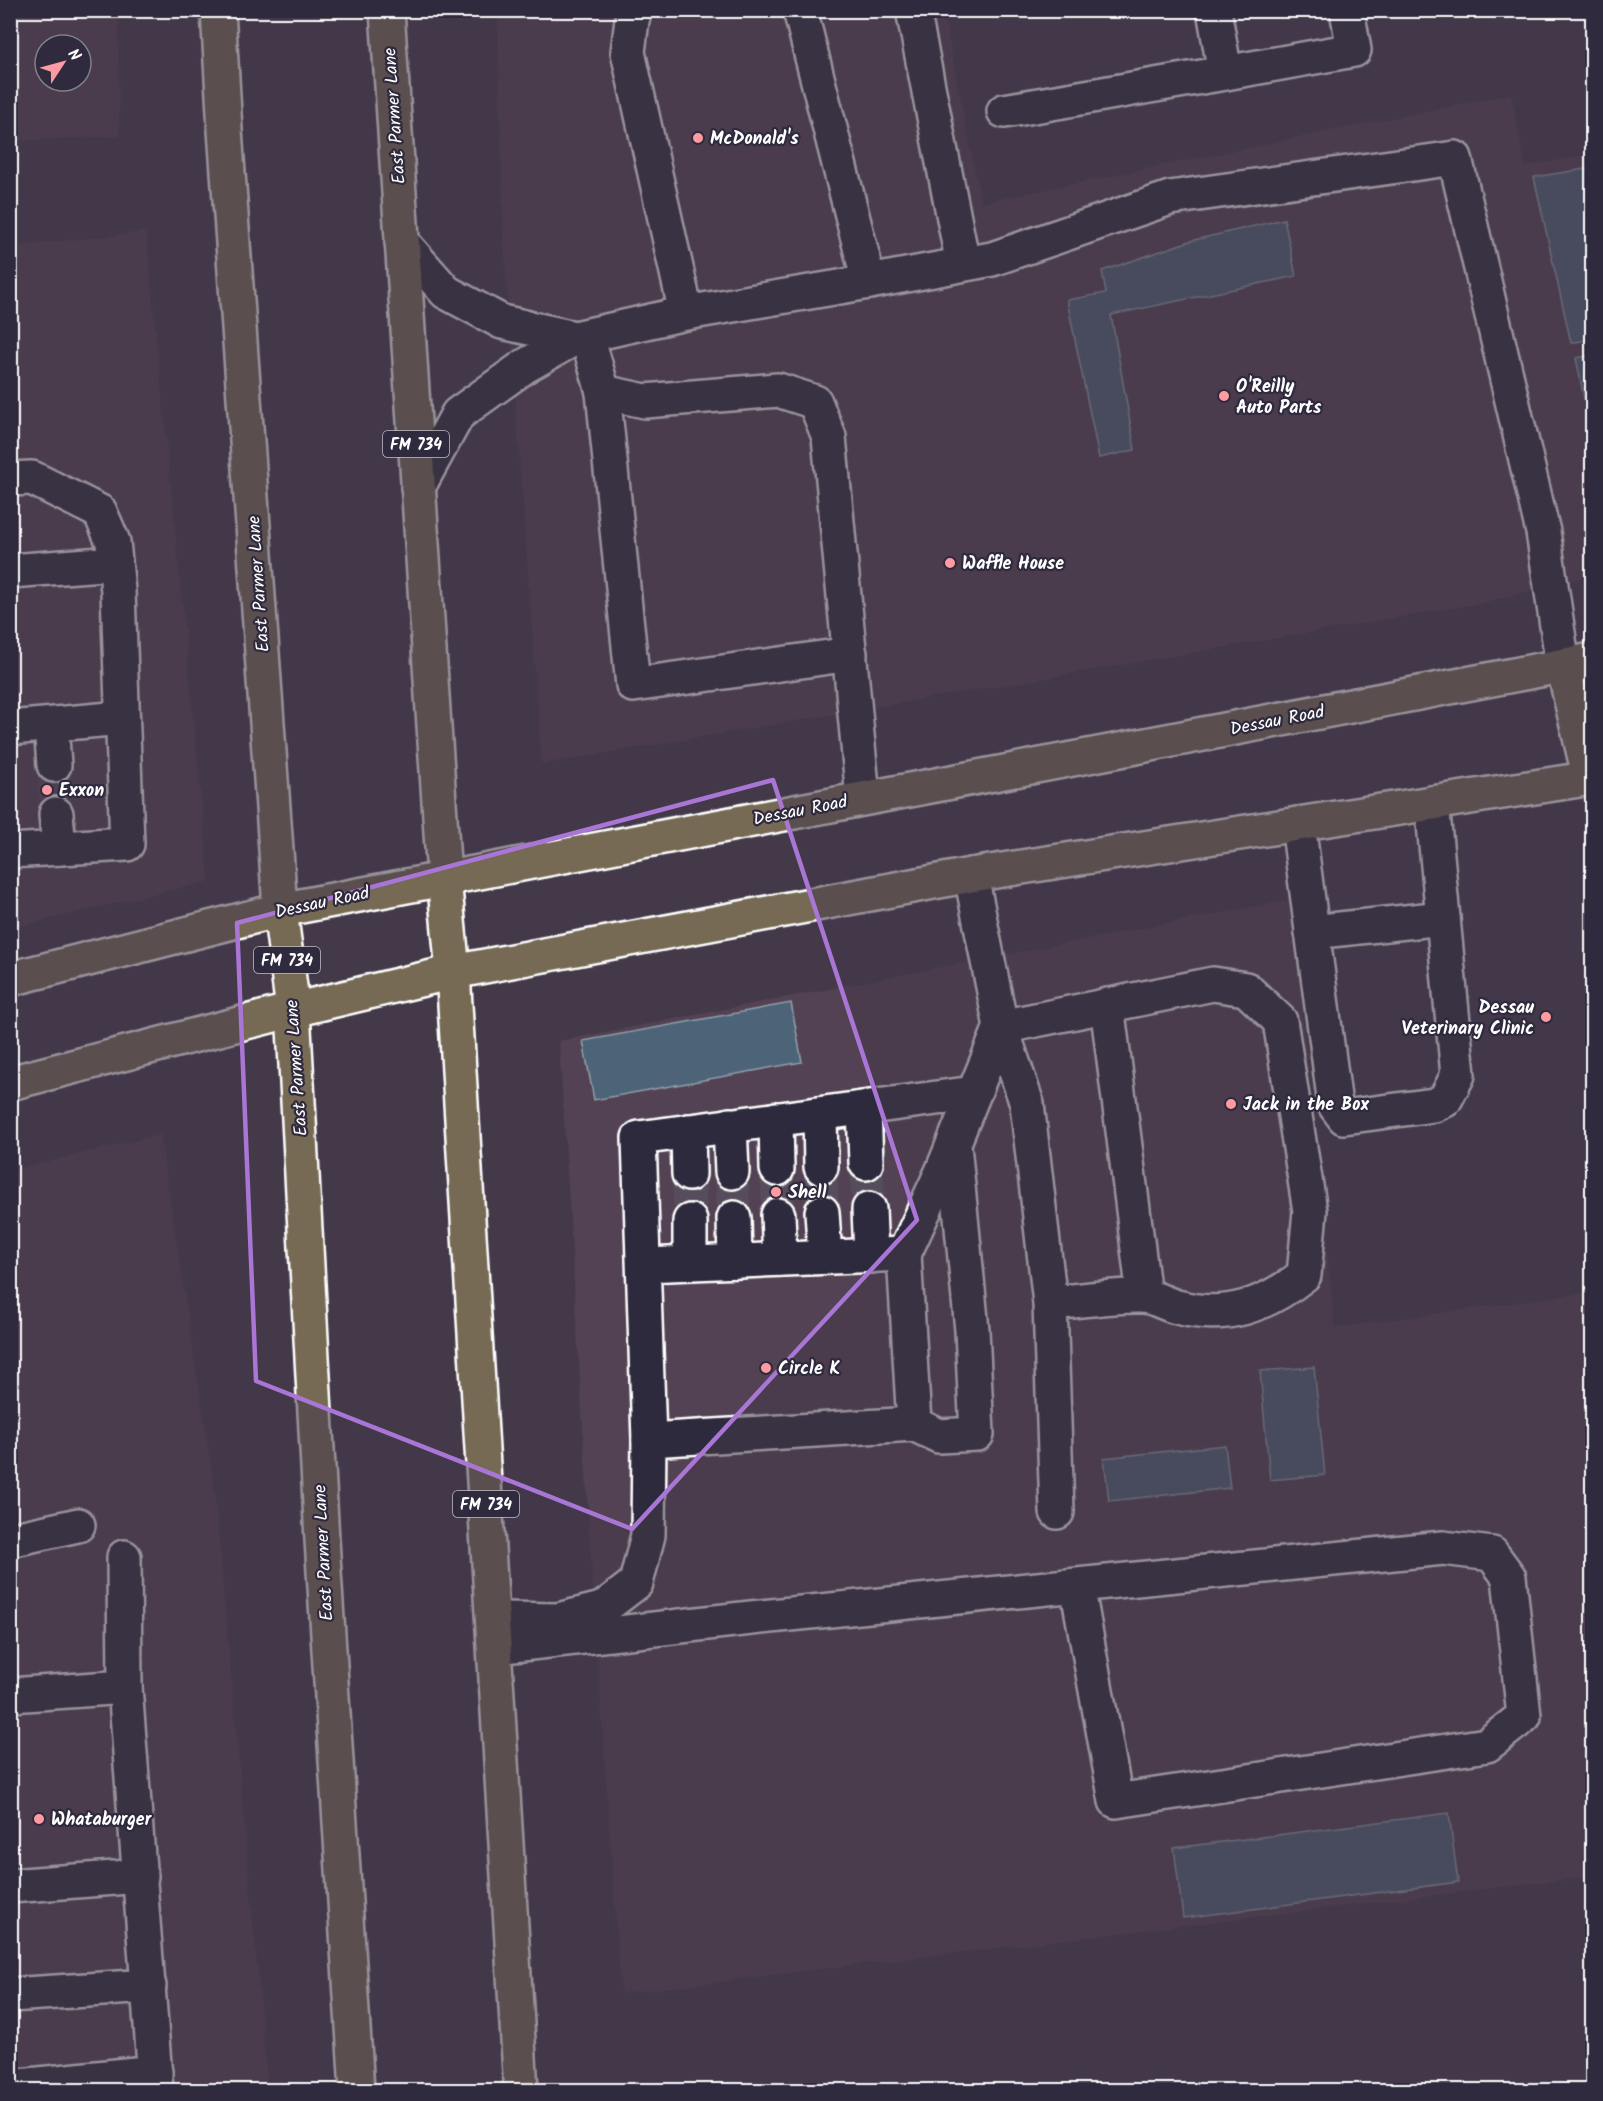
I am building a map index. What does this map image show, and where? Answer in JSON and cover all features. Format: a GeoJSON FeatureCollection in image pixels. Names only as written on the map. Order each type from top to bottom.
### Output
{"type":"FeatureCollection","features":[{"type":"Feature","properties":{"kind":"main road","name":"East Parmer Lane"},"geometry":{"type":"LineString","coordinates":[[219,10],[225,130],[280,910],[293,1010],[322,1540],[357,2091]]}},
{"type":"Feature","properties":{"kind":"main road","name":"East Parmer Lane"},"geometry":{"type":"LineString","coordinates":[[387,10],[444,878],[453,972],[521,2091]]}},
{"type":"Feature","properties":{"kind":"main road","name":"Dessau Road"},"geometry":{"type":"LineString","coordinates":[[10,979],[280,910],[1578,663]]}},
{"type":"Feature","properties":{"kind":"main road"},"geometry":{"type":"LineString","coordinates":[[10,1083],[293,1010],[453,972],[971,875],[1432,803],[1592,783],[1578,663]]}},
{"type":"Feature","properties":{"kind":"lane"},"geometry":{"type":"LineString","coordinates":[[635,10],[628,52],[686,314]]}},
{"type":"Feature","properties":{"kind":"lane"},"geometry":{"type":"LineString","coordinates":[[913,10],[963,264]]}},
{"type":"Feature","properties":{"kind":"lane"},"geometry":{"type":"LineString","coordinates":[[1214,10],[1225,73]]}},
{"type":"Feature","properties":{"kind":"lane"},"geometry":{"type":"LineString","coordinates":[[1004,111],[1353,50],[1347,10]]}},
{"type":"Feature","properties":{"kind":"lane"},"geometry":{"type":"LineString","coordinates":[[791,18],[869,282]]}},
{"type":"Feature","properties":{"kind":"lane"},"geometry":{"type":"LineString","coordinates":[[418,487],[458,414],[525,366],[581,337],[686,314],[992,259],[1170,198],[1455,158],[1543,532],[1578,663]]}},
{"type":"Feature","properties":{"kind":"lane"},"geometry":{"type":"LineString","coordinates":[[402,242],[446,292],[502,322],[581,337]]}},
{"type":"Feature","properties":{"kind":"lane"},"geometry":{"type":"LineString","coordinates":[[581,337],[603,392],[633,685],[850,654]]}},
{"type":"Feature","properties":{"kind":"lane"},"geometry":{"type":"LineString","coordinates":[[603,392],[645,401],[778,390],[815,402],[829,437],[863,798]]}},
{"type":"Feature","properties":{"kind":"lane"},"geometry":{"type":"LineString","coordinates":[[10,479],[32,478],[100,512],[113,542],[127,844],[11,851],[10,843]]}},
{"type":"Feature","properties":{"kind":"lane"},"geometry":{"type":"LineString","coordinates":[[10,571],[115,563]]}},
{"type":"Feature","properties":{"kind":"lane"},"geometry":{"type":"LineString","coordinates":[[10,728],[122,718]]}},
{"type":"Feature","properties":{"kind":"lane"},"geometry":{"type":"LineString","coordinates":[[51,725],[54,765]]}},
{"type":"Feature","properties":{"kind":"lane"},"geometry":{"type":"LineString","coordinates":[[1298,824],[1335,1105],[1344,1117],[1434,1105],[1445,1100],[1458,1075],[1432,803]]}},
{"type":"Feature","properties":{"kind":"lane"},"geometry":{"type":"LineString","coordinates":[[56,814],[59,848]]}},
{"type":"Feature","properties":{"kind":"lane"},"geometry":{"type":"LineString","coordinates":[[971,875],[1001,1027],[1027,1104],[1050,1303],[1057,1512]]}},
{"type":"Feature","properties":{"kind":"lane"},"geometry":{"type":"LineString","coordinates":[[1312,932],[1443,918]]}},
{"type":"Feature","properties":{"kind":"lane"},"geometry":{"type":"LineString","coordinates":[[1001,1027],[1214,984],[1246,989],[1280,1021],[1310,1211],[1304,1275],[1284,1291],[1258,1304],[1221,1313],[1178,1307],[1144,1296],[1050,1303]]}},
{"type":"Feature","properties":{"kind":"lane"},"geometry":{"type":"LineString","coordinates":[[1107,1005],[1144,1296]]}},
{"type":"Feature","properties":{"kind":"lane"},"geometry":{"type":"LineString","coordinates":[[914,1424],[904,1254],[1001,1027]]}},
{"type":"Feature","properties":{"kind":"lane"},"geometry":{"type":"LineString","coordinates":[[494,1633],[602,1609],[636,1583],[648,1535],[649,1440],[639,1138],[974,1094]]}},
{"type":"Feature","properties":{"kind":"lane"},"geometry":{"type":"LineString","coordinates":[[864,1108],[866,1163]]}},
{"type":"Feature","properties":{"kind":"lane"},"geometry":{"type":"LineString","coordinates":[[820,1113],[821,1167]]}},
{"type":"Feature","properties":{"kind":"lane"},"geometry":{"type":"LineString","coordinates":[[776,1119],[777,1169]]}},
{"type":"Feature","properties":{"kind":"lane"},"geometry":{"type":"LineString","coordinates":[[730,1125],[732,1172]]}},
{"type":"Feature","properties":{"kind":"lane"},"geometry":{"type":"LineString","coordinates":[[688,1131],[689,1174]]}},
{"type":"Feature","properties":{"kind":"lane"},"geometry":{"type":"LineString","coordinates":[[649,1440],[914,1424],[939,1436],[977,1434],[972,1330],[954,1140]]}},
{"type":"Feature","properties":{"kind":"lane"},"geometry":{"type":"LineString","coordinates":[[869,1209],[872,1256]]}},
{"type":"Feature","properties":{"kind":"lane"},"geometry":{"type":"LineString","coordinates":[[822,1212],[825,1257]]}},
{"type":"Feature","properties":{"kind":"lane"},"geometry":{"type":"LineString","coordinates":[[778,1215],[780,1259]]}},
{"type":"Feature","properties":{"kind":"lane"},"geometry":{"type":"LineString","coordinates":[[734,1218],[735,1261]]}},
{"type":"Feature","properties":{"kind":"lane"},"geometry":{"type":"LineString","coordinates":[[690,1221],[690,1263]]}},
{"type":"Feature","properties":{"kind":"lane"},"geometry":{"type":"LineString","coordinates":[[645,1265],[904,1254]]}},
{"type":"Feature","properties":{"kind":"lane"},"geometry":{"type":"LineString","coordinates":[[10,1540],[78,1525]]}},
{"type":"Feature","properties":{"kind":"lane"},"geometry":{"type":"LineString","coordinates":[[494,1633],[752,1618],[1077,1585],[1443,1548],[1492,1554],[1509,1577],[1524,1716],[1488,1745],[1116,1801],[1077,1585]]}},
{"type":"Feature","properties":{"kind":"lane"},"geometry":{"type":"LineString","coordinates":[[10,2087],[155,2081],[125,1688],[124,1557]]}},
{"type":"Feature","properties":{"kind":"lane"},"geometry":{"type":"LineString","coordinates":[[10,1695],[125,1688]]}},
{"type":"Feature","properties":{"kind":"lane"},"geometry":{"type":"LineString","coordinates":[[10,1886],[141,1876]]}},
{"type":"Feature","properties":{"kind":"lane"},"geometry":{"type":"LineString","coordinates":[[10,1995],[149,1986]]}},
{"type":"Feature","properties":{"kind":"highlighted area"},"geometry":{"type":"Polygon","coordinates":[[[773,780],[917,1220],[632,1529],[256,1381],[237,923],[773,780]]]}},
{"type":"Feature","properties":{"kind":"shaded area"},"geometry":{"type":"Polygon","coordinates":[[[11,10],[118,11],[119,136],[11,141],[11,10]]]}},
{"type":"Feature","properties":{"kind":"shaded area"},"geometry":{"type":"Polygon","coordinates":[[[498,11],[943,11],[981,203],[1511,94],[1525,167],[1592,154],[1592,575],[1481,603],[542,764],[504,244],[498,11]]]}},
{"type":"Feature","properties":{"kind":"shaded area"},"geometry":{"type":"Polygon","coordinates":[[[146,232],[209,881],[11,928],[10,247],[146,232]]]}},
{"type":"Feature","properties":{"kind":"shaded area"},"geometry":{"type":"Polygon","coordinates":[[[1291,900],[1335,1328],[1592,1292],[1592,1876],[621,1993],[559,1041],[1291,900]]]}},
{"type":"Feature","properties":{"kind":"shaded area"},"geometry":{"type":"Polygon","coordinates":[[[160,1135],[214,1487],[268,2090],[11,2090],[10,1171],[160,1135]]]}},
{"type":"Feature","properties":{"kind":"water"},"geometry":{"type":"Polygon","coordinates":[[[1592,168],[1592,339],[1571,343],[1534,177],[1592,168]]]}},
{"type":"Feature","properties":{"kind":"water"},"geometry":{"type":"Polygon","coordinates":[[[1284,219],[1296,276],[1111,315],[1135,450],[1099,458],[1067,300],[1106,293],[1102,271],[1190,241],[1284,219]]]}},
{"type":"Feature","properties":{"kind":"water"},"geometry":{"type":"Polygon","coordinates":[[[1592,355],[1592,438],[1576,358],[1592,355]]]}},
{"type":"Feature","properties":{"kind":"water"},"geometry":{"type":"Polygon","coordinates":[[[791,1003],[802,1062],[594,1100],[583,1041],[791,1003]]]}},
{"type":"Feature","properties":{"kind":"water"},"geometry":{"type":"Polygon","coordinates":[[[1314,1367],[1325,1475],[1270,1480],[1260,1371],[1314,1367]]]}},
{"type":"Feature","properties":{"kind":"water"},"geometry":{"type":"Polygon","coordinates":[[[1225,1445],[1230,1488],[1109,1501],[1104,1458],[1225,1445]]]}},
{"type":"Feature","properties":{"kind":"water"},"geometry":{"type":"Polygon","coordinates":[[[1449,1813],[1458,1882],[1183,1918],[1174,1848],[1449,1813]]]}},
{"type":"Feature","properties":{"kind":"tunnel"},"geometry":{"type":"LineString","coordinates":[[54,765],[56,814]]}},
{"type":"Feature","properties":{"kind":"tunnel"},"geometry":{"type":"LineString","coordinates":[[866,1163],[869,1209]]}},
{"type":"Feature","properties":{"kind":"tunnel"},"geometry":{"type":"LineString","coordinates":[[821,1167],[822,1212]]}},
{"type":"Feature","properties":{"kind":"tunnel"},"geometry":{"type":"LineString","coordinates":[[777,1169],[778,1215]]}},
{"type":"Feature","properties":{"kind":"tunnel"},"geometry":{"type":"LineString","coordinates":[[732,1172],[734,1218]]}},
{"type":"Feature","properties":{"kind":"tunnel"},"geometry":{"type":"LineString","coordinates":[[689,1174],[690,1221]]}},
{"type":"Feature","properties":{"kind":"place","name":"McDonald's"},"geometry":{"type":"Point","coordinates":[698,138]}},
{"type":"Feature","properties":{"kind":"place","name":"O'Reilly Auto Parts"},"geometry":{"type":"Point","coordinates":[1224,396]}},
{"type":"Feature","properties":{"kind":"place","name":"Waffle House"},"geometry":{"type":"Point","coordinates":[950,563]}},
{"type":"Feature","properties":{"kind":"place","name":"Exxon"},"geometry":{"type":"Point","coordinates":[47,790]}},
{"type":"Feature","properties":{"kind":"place","name":"Dessau Veterinary Clinic"},"geometry":{"type":"Point","coordinates":[1546,1017]}},
{"type":"Feature","properties":{"kind":"place","name":"Jack in the Box"},"geometry":{"type":"Point","coordinates":[1231,1104]}},
{"type":"Feature","properties":{"kind":"place","name":"Shell"},"geometry":{"type":"Point","coordinates":[776,1192]}},
{"type":"Feature","properties":{"kind":"place","name":"Circle K"},"geometry":{"type":"Point","coordinates":[766,1368]}},
{"type":"Feature","properties":{"kind":"place","name":"Whataburger"},"geometry":{"type":"Point","coordinates":[39,1819]}}]}
